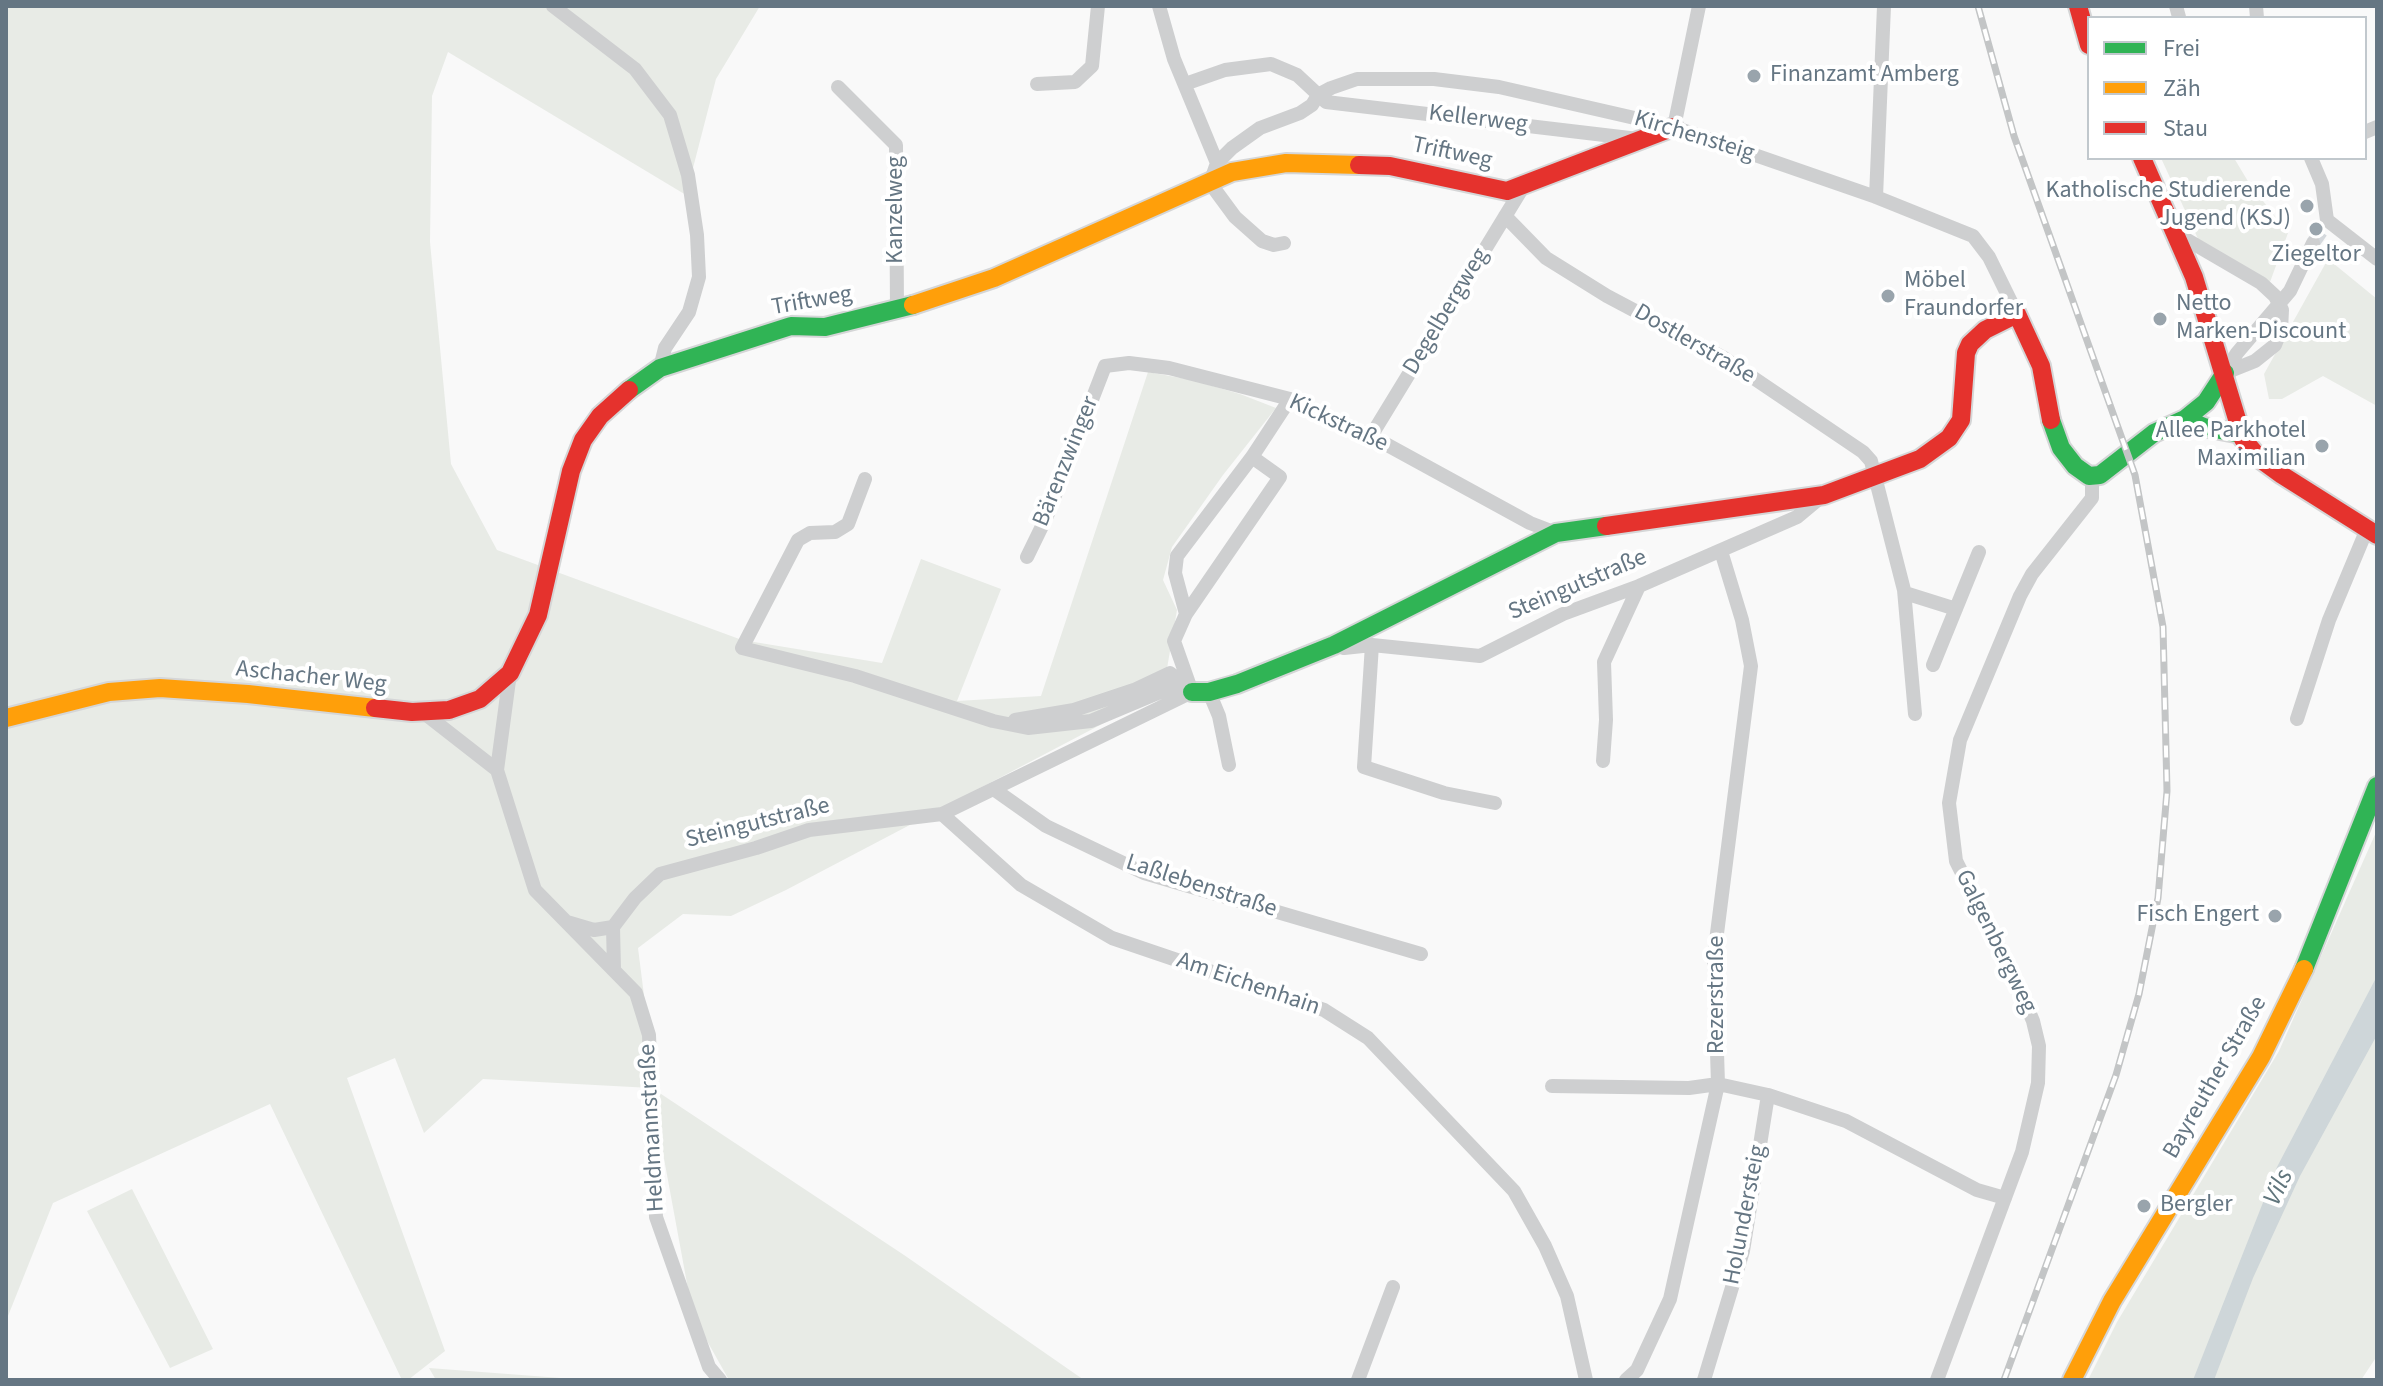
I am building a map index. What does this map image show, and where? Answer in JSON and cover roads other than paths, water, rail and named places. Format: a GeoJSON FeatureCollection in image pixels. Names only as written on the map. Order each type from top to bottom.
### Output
{"type":"FeatureCollection","features":[{"type":"Feature","properties":{"kind":"street"},"geometry":{"type":"LineString","coordinates":[[553,6],[635,69],[670,115],[688,175],[697,235],[699,277],[689,312],[665,348],[660,368]]}},
{"type":"Feature","properties":{"kind":"street"},"geometry":{"type":"LineString","coordinates":[[1037,84],[1075,82],[1092,66],[1098,6]]}},
{"type":"Feature","properties":{"kind":"street"},"geometry":{"type":"LineString","coordinates":[[1159,6],[1174,59],[1217,163],[1210,183],[1235,217],[1262,241],[1274,245],[1284,243]]}},
{"type":"Feature","properties":{"kind":"street"},"geometry":{"type":"LineString","coordinates":[[1674,127],[1699,6]]}},
{"type":"Feature","properties":{"kind":"street"},"geometry":{"type":"LineString","coordinates":[[1876,197],[1884,6]]}},
{"type":"Feature","properties":{"kind":"street"},"geometry":{"type":"LineString","coordinates":[[2078,6],[2087,38]]}},
{"type":"Feature","properties":{"kind":"street"},"geometry":{"type":"LineString","coordinates":[[1185,84],[1225,70],[1271,64],[1297,75],[1318,95]]}},
{"type":"Feature","properties":{"kind":"street","name":"Kirchensteig"},"geometry":{"type":"LineString","coordinates":[[1217,163],[1260,128],[1300,113],[1312,105],[1318,95],[1357,79],[1434,79],[1499,87],[1674,127],[1876,197],[1973,236],[1989,257],[2017,314]]}},
{"type":"Feature","properties":{"kind":"street","name":"Kanzelweg"},"geometry":{"type":"LineString","coordinates":[[838,87],[896,145],[897,310]]}},
{"type":"Feature","properties":{"kind":"street","name":"Kellerweg"},"geometry":{"type":"LineString","coordinates":[[1318,95],[1326,102],[1640,139]]}},
{"type":"Feature","properties":{"kind":"street","name":"Triftweg"},"geometry":{"type":"LineString","coordinates":[[544,587],[571,471],[583,440],[600,416],[639,381],[660,368],[791,326],[825,327],[897,310],[994,278],[1232,172],[1286,163],[1390,166],[1507,191],[1674,127]]}},
{"type":"Feature","properties":{"kind":"street"},"geometry":{"type":"LineString","coordinates":[[2143,160],[2194,277],[2241,434],[2260,459],[2372,532],[2329,620],[2297,719]]}},
{"type":"Feature","properties":{"kind":"street"},"geometry":{"type":"LineString","coordinates":[[2017,314],[2041,366],[2052,426],[2061,448],[2075,466],[2092,476],[2100,475],[2154,433],[2185,419],[2206,402],[2237,353],[2294,285],[2318,235],[2322,184],[2312,160]]}},
{"type":"Feature","properties":{"kind":"street","name":"Degelbergweg"},"geometry":{"type":"LineString","coordinates":[[1371,436],[1523,187]]}},
{"type":"Feature","properties":{"kind":"street","name":"Dostlerstraße"},"geometry":{"type":"LineString","coordinates":[[1505,216],[1546,258],[1607,296],[1724,358],[1832,429],[1871,461],[1905,593],[1915,714]]}},
{"type":"Feature","properties":{"kind":"street"},"geometry":{"type":"LineString","coordinates":[[2177,234],[2261,283],[2280,304],[2281,330],[2275,345],[2255,361],[2225,373]]}},
{"type":"Feature","properties":{"kind":"street"},"geometry":{"type":"LineString","coordinates":[[2318,235],[2377,259]]}},
{"type":"Feature","properties":{"kind":"street","name":"Steingutstraße"},"geometry":{"type":"LineString","coordinates":[[613,927],[635,898],[660,874],[809,830],[942,814],[1201,692],[1334,645],[1556,533],[1824,495],[1920,459],[1949,438],[1961,420],[1966,353],[1970,344],[1985,330],[2017,314]]}},
{"type":"Feature","properties":{"kind":"street","name":"Kickstraße"},"geometry":{"type":"LineString","coordinates":[[1105,366],[1129,363],[1169,368],[1290,399],[1371,436],[1530,523],[1556,533]]}},
{"type":"Feature","properties":{"kind":"street","name":"Bärenzwinger"},"geometry":{"type":"LineString","coordinates":[[1027,557],[1047,516],[1105,366]]}},
{"type":"Feature","properties":{"kind":"street"},"geometry":{"type":"LineString","coordinates":[[1186,614],[1175,573],[1177,556],[1252,457],[1290,399]]}},
{"type":"Feature","properties":{"kind":"street"},"geometry":{"type":"LineString","coordinates":[[2185,419],[2204,427],[2241,434]]}},
{"type":"Feature","properties":{"kind":"street"},"geometry":{"type":"LineString","coordinates":[[1229,765],[1219,716],[1201,692],[1174,641],[1186,614],[1280,477],[1252,457]]}},
{"type":"Feature","properties":{"kind":"street","name":"Galgenbergweg"},"geometry":{"type":"LineString","coordinates":[[1937,1380],[2022,1152],[2038,1083],[2039,1046],[2033,1021],[2017,983],[1956,861],[1949,803],[1960,740],[2020,596],[2032,574],[2092,498],[2092,476]]}},
{"type":"Feature","properties":{"kind":"street","name":"Steingutstraße"},"geometry":{"type":"LineString","coordinates":[[865,479],[848,524],[835,532],[810,533],[798,540],[742,648],[855,676],[993,721],[1028,728],[1091,721],[1172,687],[1201,692]]}},
{"type":"Feature","properties":{"kind":"street","name":"Steingutstraße"},"geometry":{"type":"LineString","coordinates":[[1334,645],[1344,648],[1372,645],[1480,656],[1563,614],[1639,586],[1797,517],[1824,495]]}},
{"type":"Feature","properties":{"kind":"street","name":"Rezerstraße"},"geometry":{"type":"LineString","coordinates":[[1626,1380],[1637,1370],[1670,1299],[1718,1084],[1714,957],[1751,666],[1742,620],[1721,551]]}},
{"type":"Feature","properties":{"kind":"street"},"geometry":{"type":"LineString","coordinates":[[1933,665],[1979,552]]}},
{"type":"Feature","properties":{"kind":"street"},"geometry":{"type":"LineString","coordinates":[[1603,761],[1606,720],[1604,662],[1639,586]]}},
{"type":"Feature","properties":{"kind":"street","name":"Aschacher Weg"},"geometry":{"type":"LineString","coordinates":[[6,718],[109,692],[160,688],[424,713],[449,710],[480,699],[510,673],[538,615],[544,587]]}},
{"type":"Feature","properties":{"kind":"street"},"geometry":{"type":"LineString","coordinates":[[1905,593],[1956,609]]}},
{"type":"Feature","properties":{"kind":"street"},"geometry":{"type":"LineString","coordinates":[[1372,645],[1364,767],[1444,793],[1495,803]]}},
{"type":"Feature","properties":{"kind":"street"},"geometry":{"type":"LineString","coordinates":[[497,770],[510,673]]}},
{"type":"Feature","properties":{"kind":"street"},"geometry":{"type":"LineString","coordinates":[[424,713],[497,770]]}},
{"type":"Feature","properties":{"kind":"street","name":"Heldmannstraße"},"geometry":{"type":"LineString","coordinates":[[497,770],[535,890],[636,993],[649,1035],[656,1217],[709,1367],[720,1380]]}},
{"type":"Feature","properties":{"kind":"street","name":"Bayreuther Straße"},"geometry":{"type":"LineString","coordinates":[[2072,1380],[2112,1301],[2261,1057],[2308,960],[2377,786]]}},
{"type":"Feature","properties":{"kind":"street","name":"Laßlebenstraße"},"geometry":{"type":"LineString","coordinates":[[995,790],[1046,826],[1144,873],[1421,954]]}},
{"type":"Feature","properties":{"kind":"street","name":"Am Eichenhain"},"geometry":{"type":"LineString","coordinates":[[942,814],[1021,885],[1112,938],[1324,1010],[1368,1038],[1514,1191],[1545,1246],[1567,1296],[1586,1380]]}},
{"type":"Feature","properties":{"kind":"street"},"geometry":{"type":"LineString","coordinates":[[566,922],[594,930],[613,927],[614,970]]}},
{"type":"Feature","properties":{"kind":"street"},"geometry":{"type":"LineString","coordinates":[[1552,1086],[1689,1088],[1718,1084],[1768,1095],[1846,1121],[1977,1190],[2005,1198]]}},
{"type":"Feature","properties":{"kind":"street","name":"Holundersteig"},"geometry":{"type":"LineString","coordinates":[[1704,1380],[1743,1251],[1768,1095]]}},
{"type":"Feature","properties":{"kind":"street"},"geometry":{"type":"LineString","coordinates":[[1358,1380],[1393,1287]]}},
{"type":"Feature","properties":{"kind":"water","name":"Vils"},"geometry":{"type":"Polygon","coordinates":[[[2377,976],[2377,1035],[2300,1176],[2253,1278],[2214,1380],[2193,1380],[2277,1167],[2377,976]]]}},
{"type":"Feature","properties":{"kind":"tunnel"},"geometry":{"type":"LineString","coordinates":[[2313,243],[2322,230]]}},
{"type":"Feature","properties":{"kind":"railway"},"geometry":{"type":"LineString","coordinates":[[1978,6],[2014,136],[2135,475],[2163,627],[2167,791],[2158,898],[2139,994],[2116,1075],[2004,1380]]}},
{"type":"Feature","properties":{"kind":"place","name":"Finanzamt Amberg"},"geometry":{"type":"Point","coordinates":[1754,76]}},
{"type":"Feature","properties":{"kind":"place","name":"Katholische Studierende Jugend (KSJ)"},"geometry":{"type":"Point","coordinates":[2307,206]}},
{"type":"Feature","properties":{"kind":"place","name":"Ziegeltor"},"geometry":{"type":"Point","coordinates":[2316,229]}},
{"type":"Feature","properties":{"kind":"place","name":"Möbel Fraundorfer"},"geometry":{"type":"Point","coordinates":[1888,296]}},
{"type":"Feature","properties":{"kind":"place","name":"Netto Marken-Discount"},"geometry":{"type":"Point","coordinates":[2160,319]}},
{"type":"Feature","properties":{"kind":"place","name":"Allee Parkhotel Maximilian"},"geometry":{"type":"Point","coordinates":[2322,446]}},
{"type":"Feature","properties":{"kind":"place","name":"Fisch Engert"},"geometry":{"type":"Point","coordinates":[2275,916]}},
{"type":"Feature","properties":{"kind":"place","name":"Bergler"},"geometry":{"type":"Point","coordinates":[2144,1206]}}]}
